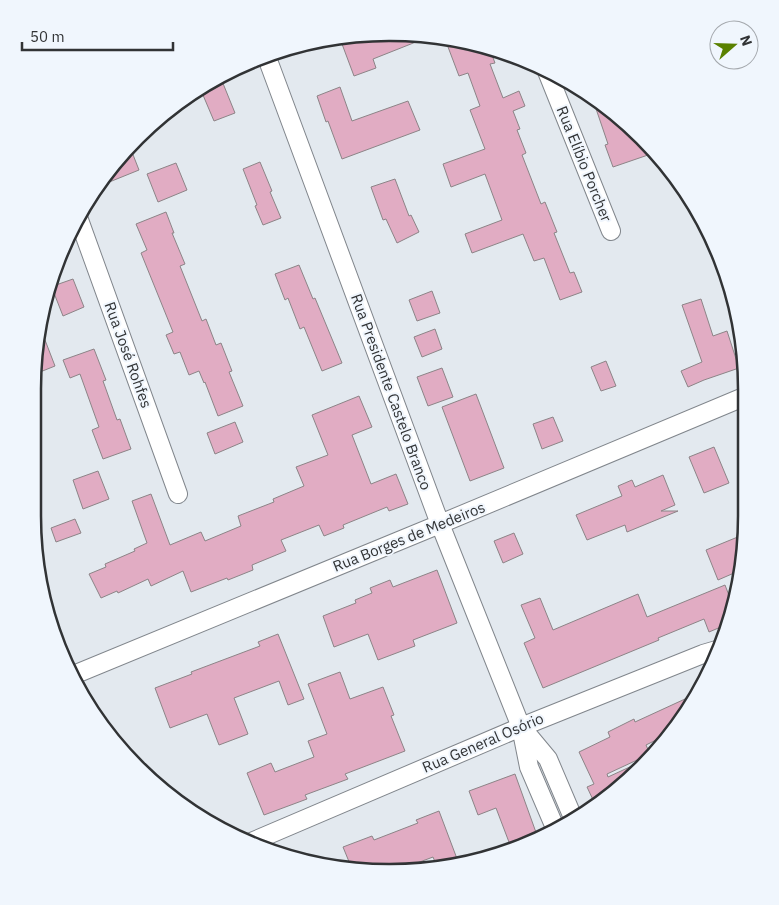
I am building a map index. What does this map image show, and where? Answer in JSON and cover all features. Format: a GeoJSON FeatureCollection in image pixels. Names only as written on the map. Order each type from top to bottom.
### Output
{"type":"FeatureCollection","features":[{"type":"Feature","properties":{"kind":"street","name":"Rua Presidente Castelo Branco"},"geometry":{"type":"LineString","coordinates":[[269,63],[440,524],[521,727],[529,767],[553,823]]}},
{"type":"Feature","properties":{"kind":"street","name":"Rua Elíbio Porcher"},"geometry":{"type":"LineString","coordinates":[[551,81],[611,231]]}},
{"type":"Feature","properties":{"kind":"street","name":"Rua José Rohfes"},"geometry":{"type":"LineString","coordinates":[[82,227],[178,494]]}},
{"type":"Feature","properties":{"kind":"street","name":"Rua Borges de Medeiros"},"geometry":{"type":"LineString","coordinates":[[79,673],[738,399]]}},
{"type":"Feature","properties":{"kind":"street","name":"Rua General Osório"},"geometry":{"type":"LineString","coordinates":[[260,838],[521,727],[710,652]]}},
{"type":"Feature","properties":{"kind":"street","name":"Rua Presidente Castelo Branco"},"geometry":{"type":"LineString","coordinates":[[521,727],[548,759],[571,813]]}},
{"type":"Feature","properties":{"kind":"building"},"geometry":{"type":"Polygon","coordinates":[[[390,41],[415,42],[373,59],[376,68],[354,76],[342,44],[390,41]]]}},
{"type":"Feature","properties":{"kind":"building"},"geometry":{"type":"Polygon","coordinates":[[[448,46],[493,57],[495,63],[490,64],[503,98],[519,91],[525,106],[513,111],[520,129],[517,130],[526,153],[522,155],[541,204],[545,202],[557,232],[554,233],[570,273],[574,272],[582,292],[560,300],[544,258],[534,261],[523,234],[472,253],[465,234],[502,220],[485,174],[451,187],[443,164],[485,149],[470,110],[480,106],[468,73],[459,76],[448,46]]]}},
{"type":"Feature","properties":{"kind":"building"},"geometry":{"type":"Polygon","coordinates":[[[223,84],[235,113],[214,121],[203,95],[223,84]]]}},
{"type":"Feature","properties":{"kind":"building"},"geometry":{"type":"Polygon","coordinates":[[[340,87],[352,121],[408,101],[420,130],[342,159],[317,96],[340,87]]]}},
{"type":"Feature","properties":{"kind":"building"},"geometry":{"type":"Polygon","coordinates":[[[596,109],[636,143],[647,155],[613,167],[605,145],[608,144],[596,109]]]}},
{"type":"Feature","properties":{"kind":"building"},"geometry":{"type":"Polygon","coordinates":[[[133,154],[139,170],[110,182],[133,154]]]}},
{"type":"Feature","properties":{"kind":"building"},"geometry":{"type":"Polygon","coordinates":[[[260,162],[281,218],[263,225],[243,169],[260,162]]]}},
{"type":"Feature","properties":{"kind":"building"},"geometry":{"type":"Polygon","coordinates":[[[176,163],[187,190],[158,202],[147,174],[176,163]]]}},
{"type":"Feature","properties":{"kind":"building"},"geometry":{"type":"Polygon","coordinates":[[[395,179],[409,216],[411,215],[419,232],[397,243],[386,219],[383,220],[371,187],[395,179]]]}},
{"type":"Feature","properties":{"kind":"building"},"geometry":{"type":"Polygon","coordinates":[[[166,212],[174,233],[172,233],[185,264],[180,266],[202,321],[206,319],[216,345],[221,343],[232,371],[229,372],[243,406],[218,416],[199,371],[189,375],[180,352],[174,354],[166,335],[173,332],[141,253],[147,250],[136,224],[166,212]]]}},
{"type":"Feature","properties":{"kind":"building"},"geometry":{"type":"Polygon","coordinates":[[[299,265],[342,363],[322,371],[304,327],[300,329],[288,298],[285,300],[275,274],[299,265]]]}},
{"type":"Feature","properties":{"kind":"building"},"geometry":{"type":"Polygon","coordinates":[[[73,279],[84,307],[63,316],[55,294],[58,284],[73,279]]]}},
{"type":"Feature","properties":{"kind":"building"},"geometry":{"type":"Polygon","coordinates":[[[432,291],[440,313],[417,321],[409,300],[432,291]]]}},
{"type":"Feature","properties":{"kind":"building"},"geometry":{"type":"Polygon","coordinates":[[[701,299],[713,336],[727,331],[736,360],[737,369],[688,387],[681,371],[702,362],[682,305],[701,299]]]}},
{"type":"Feature","properties":{"kind":"building"},"geometry":{"type":"Polygon","coordinates":[[[435,329],[442,349],[422,357],[414,337],[435,329]]]}},
{"type":"Feature","properties":{"kind":"building"},"geometry":{"type":"Polygon","coordinates":[[[45,340],[55,366],[42,371],[45,340]]]}},
{"type":"Feature","properties":{"kind":"building"},"geometry":{"type":"Polygon","coordinates":[[[94,349],[106,380],[103,381],[117,420],[120,419],[131,449],[103,459],[92,430],[99,427],[80,374],[70,378],[63,360],[94,349]]]}},
{"type":"Feature","properties":{"kind":"building"},"geometry":{"type":"Polygon","coordinates":[[[606,361],[616,386],[601,391],[591,367],[606,361]]]}},
{"type":"Feature","properties":{"kind":"building"},"geometry":{"type":"Polygon","coordinates":[[[442,368],[453,397],[428,406],[417,377],[442,368]]]}},
{"type":"Feature","properties":{"kind":"building"},"geometry":{"type":"Polygon","coordinates":[[[476,394],[504,468],[470,481],[442,407],[476,394]]]}},
{"type":"Feature","properties":{"kind":"building"},"geometry":{"type":"Polygon","coordinates":[[[359,396],[372,427],[352,435],[371,484],[396,474],[408,504],[389,511],[387,507],[343,525],[344,528],[324,536],[319,525],[281,540],[286,551],[252,565],[253,570],[191,592],[183,571],[151,586],[148,579],[118,593],[117,591],[101,598],[89,574],[106,567],[105,564],[135,551],[134,549],[147,543],[132,501],[151,494],[170,545],[201,532],[205,541],[241,526],[238,516],[274,502],[273,499],[304,486],[296,467],[328,455],[312,415],[359,396]]]}},
{"type":"Feature","properties":{"kind":"building"},"geometry":{"type":"Polygon","coordinates":[[[553,417],[563,441],[542,449],[533,424],[553,417]]]}},
{"type":"Feature","properties":{"kind":"building"},"geometry":{"type":"Polygon","coordinates":[[[235,422],[243,442],[215,454],[207,433],[235,422]]]}},
{"type":"Feature","properties":{"kind":"building"},"geometry":{"type":"Polygon","coordinates":[[[714,447],[729,483],[704,493],[689,457],[714,447]]]}},
{"type":"Feature","properties":{"kind":"building"},"geometry":{"type":"Polygon","coordinates":[[[98,471],[109,499],[83,509],[73,480],[98,471]]]}},
{"type":"Feature","properties":{"kind":"building"},"geometry":{"type":"Polygon","coordinates":[[[663,475],[675,505],[661,511],[678,511],[627,532],[625,525],[587,540],[576,515],[622,496],[618,486],[632,480],[635,487],[663,475]]]}},
{"type":"Feature","properties":{"kind":"building"},"geometry":{"type":"Polygon","coordinates":[[[75,519],[81,533],[56,542],[51,528],[75,519]]]}},
{"type":"Feature","properties":{"kind":"building"},"geometry":{"type":"Polygon","coordinates":[[[514,533],[523,554],[503,563],[494,541],[514,533]]]}},
{"type":"Feature","properties":{"kind":"building"},"geometry":{"type":"Polygon","coordinates":[[[737,537],[733,574],[718,580],[706,550],[737,537]]]}},
{"type":"Feature","properties":{"kind":"building"},"geometry":{"type":"Polygon","coordinates":[[[437,570],[457,623],[413,640],[415,646],[378,660],[368,634],[334,647],[323,616],[356,603],[355,600],[372,593],[370,588],[390,580],[393,587],[437,570]]]}},
{"type":"Feature","properties":{"kind":"building"},"geometry":{"type":"Polygon","coordinates":[[[725,585],[729,594],[719,628],[709,632],[704,619],[658,638],[659,640],[543,688],[524,643],[535,638],[521,605],[540,598],[553,630],[638,594],[647,617],[725,585]]]}},
{"type":"Feature","properties":{"kind":"building"},"geometry":{"type":"Polygon","coordinates":[[[278,634],[304,699],[288,705],[279,681],[234,698],[248,734],[219,745],[207,714],[170,728],[155,688],[260,646],[258,642],[278,634]]]}},
{"type":"Feature","properties":{"kind":"building"},"geometry":{"type":"Polygon","coordinates":[[[340,672],[350,699],[383,687],[394,715],[391,716],[405,751],[345,774],[348,779],[305,795],[307,799],[264,815],[247,773],[271,763],[275,772],[314,757],[308,741],[327,734],[308,684],[340,672]]]}},
{"type":"Feature","properties":{"kind":"building"},"geometry":{"type":"Polygon","coordinates":[[[685,699],[666,728],[655,741],[646,745],[648,749],[638,759],[607,774],[608,777],[631,766],[592,799],[587,787],[594,784],[579,752],[610,737],[608,732],[634,719],[635,722],[685,699]]]}},
{"type":"Feature","properties":{"kind":"building"},"geometry":{"type":"Polygon","coordinates":[[[515,774],[536,832],[509,842],[496,808],[478,815],[469,791],[515,774]]]}},
{"type":"Feature","properties":{"kind":"building"},"geometry":{"type":"Polygon","coordinates":[[[439,811],[456,857],[435,861],[433,857],[419,862],[390,864],[349,861],[343,847],[372,836],[374,840],[418,823],[416,820],[439,811]]]}}]}
